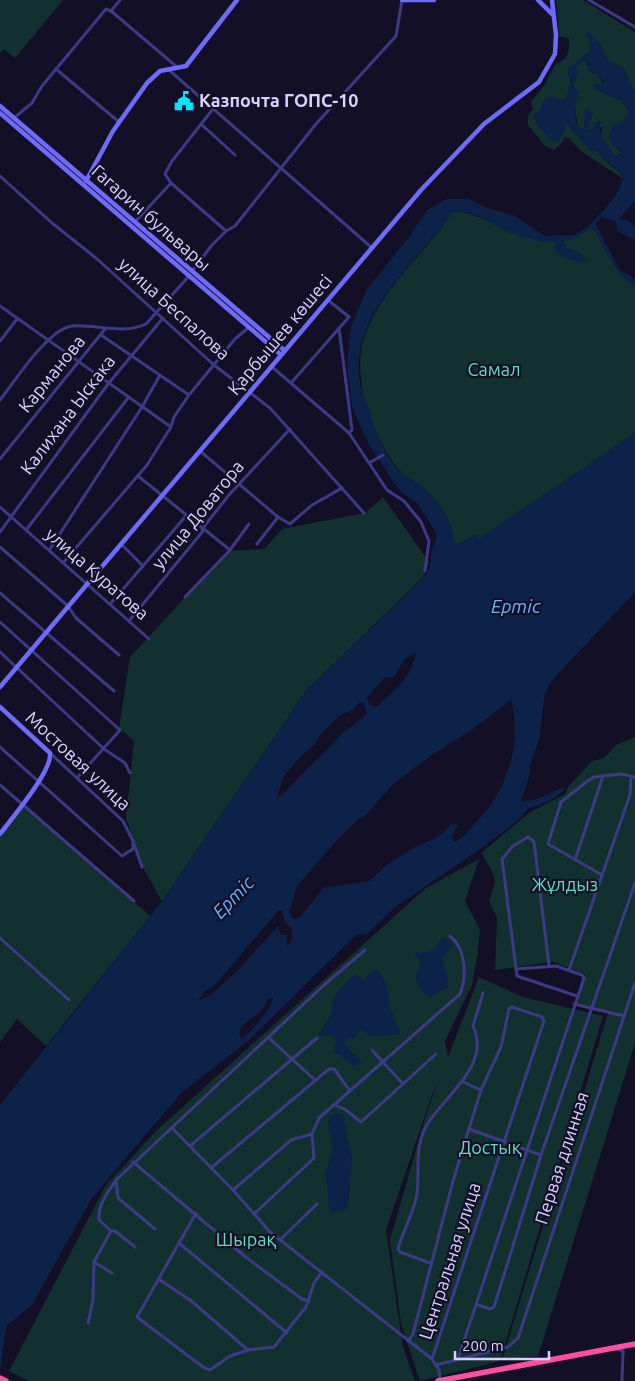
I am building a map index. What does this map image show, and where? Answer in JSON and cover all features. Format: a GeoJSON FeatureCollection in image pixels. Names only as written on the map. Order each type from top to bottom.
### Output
{"type":"FeatureCollection","features":[{"type":"Feature","properties":{"kind":"highway"},"geometry":{"type":"LineString","coordinates":[[439,1381],[635,1344]]}},
{"type":"Feature","properties":{"kind":"highway"},"geometry":{"type":"LineString","coordinates":[[0,1378],[6,1381]]}},
{"type":"Feature","properties":{"kind":"main road"},"geometry":{"type":"LineString","coordinates":[[85,183],[119,122],[155,74],[186,66],[237,0]]}},
{"type":"Feature","properties":{"kind":"main road"},"geometry":{"type":"LineString","coordinates":[[402,0],[434,0]]}},
{"type":"Feature","properties":{"kind":"main road"},"geometry":{"type":"LineString","coordinates":[[538,0],[553,14]]}},
{"type":"Feature","properties":{"kind":"main road","name":"Қарбышев көшесі"},"geometry":{"type":"LineString","coordinates":[[0,687],[371,247],[484,124],[539,82],[554,54],[556,35],[552,0]]}},
{"type":"Feature","properties":{"kind":"main road","name":"Гагарин бульвары"},"geometry":{"type":"LineString","coordinates":[[0,106],[80,175],[85,183],[189,276],[280,354]]}},
{"type":"Feature","properties":{"kind":"main road","name":"Гагарин бульвары"},"geometry":{"type":"LineString","coordinates":[[0,113],[135,222],[284,350]]}},
{"type":"Feature","properties":{"kind":"main road"},"geometry":{"type":"LineString","coordinates":[[80,175],[94,166]]}},
{"type":"Feature","properties":{"kind":"main road"},"geometry":{"type":"LineString","coordinates":[[189,276],[192,271]]}},
{"type":"Feature","properties":{"kind":"main road","name":"Мостовая улица"},"geometry":{"type":"LineString","coordinates":[[0,707],[50,753]]}},
{"type":"Feature","properties":{"kind":"main road"},"geometry":{"type":"LineString","coordinates":[[0,834],[39,780],[50,762],[50,753]]}},
{"type":"Feature","properties":{"kind":"street"},"geometry":{"type":"LineString","coordinates":[[14,118],[32,103],[37,93],[56,69],[106,10],[111,10],[120,0]]}},
{"type":"Feature","properties":{"kind":"street"},"geometry":{"type":"LineString","coordinates":[[192,271],[212,244],[226,231],[235,226],[316,124],[396,36],[402,0]]}},
{"type":"Feature","properties":{"kind":"street"},"geometry":{"type":"LineString","coordinates":[[589,0],[635,27]]}},
{"type":"Feature","properties":{"kind":"street"},"geometry":{"type":"LineString","coordinates":[[111,10],[178,68]]}},
{"type":"Feature","properties":{"kind":"street"},"geometry":{"type":"LineString","coordinates":[[56,69],[119,122]]}},
{"type":"Feature","properties":{"kind":"street"},"geometry":{"type":"LineString","coordinates":[[169,70],[371,247]]}},
{"type":"Feature","properties":{"kind":"street"},"geometry":{"type":"LineString","coordinates":[[213,109],[172,160],[165,174],[171,183],[226,231]]}},
{"type":"Feature","properties":{"kind":"street"},"geometry":{"type":"LineString","coordinates":[[201,124],[235,155]]}},
{"type":"Feature","properties":{"kind":"street","name":"улица Беспалова"},"geometry":{"type":"LineString","coordinates":[[0,176],[214,365],[250,392],[290,429],[364,513]]}},
{"type":"Feature","properties":{"kind":"street"},"geometry":{"type":"LineString","coordinates":[[135,222],[171,183]]}},
{"type":"Feature","properties":{"kind":"street"},"geometry":{"type":"LineString","coordinates":[[0,400],[48,341],[60,331],[73,326],[106,329],[140,327],[156,313],[189,276]]}},
{"type":"Feature","properties":{"kind":"street"},"geometry":{"type":"LineString","coordinates":[[291,383],[348,317],[328,300]]}},
{"type":"Feature","properties":{"kind":"street"},"geometry":{"type":"LineString","coordinates":[[0,306],[78,363],[172,427]]}},
{"type":"Feature","properties":{"kind":"street","name":"Калихана Ыскака"},"geometry":{"type":"LineString","coordinates":[[0,532],[9,516],[108,384],[163,318]]}},
{"type":"Feature","properties":{"kind":"street"},"geometry":{"type":"LineString","coordinates":[[0,341],[17,319]]}},
{"type":"Feature","properties":{"kind":"street"},"geometry":{"type":"LineString","coordinates":[[63,563],[138,476],[172,427],[174,417],[189,395],[235,339],[249,328]]}},
{"type":"Feature","properties":{"kind":"street"},"geometry":{"type":"LineString","coordinates":[[339,328],[352,430],[349,433]]}},
{"type":"Feature","properties":{"kind":"street","name":"Карманова"},"geometry":{"type":"LineString","coordinates":[[0,459],[106,329]]}},
{"type":"Feature","properties":{"kind":"street"},"geometry":{"type":"LineString","coordinates":[[101,335],[189,395]]}},
{"type":"Feature","properties":{"kind":"street"},"geometry":{"type":"LineString","coordinates":[[271,366],[349,433],[387,490],[404,501],[421,522],[429,541],[424,570]]}},
{"type":"Feature","properties":{"kind":"street"},"geometry":{"type":"LineString","coordinates":[[50,549],[142,407],[160,375]]}},
{"type":"Feature","properties":{"kind":"street","name":"улица Куратова"},"geometry":{"type":"LineString","coordinates":[[26,530],[128,398]]}},
{"type":"Feature","properties":{"kind":"street","name":"улица Доватора"},"geometry":{"type":"LineString","coordinates":[[129,620],[240,483],[290,429]]}},
{"type":"Feature","properties":{"kind":"street"},"geometry":{"type":"LineString","coordinates":[[200,451],[278,517],[290,524],[312,505],[342,488]]}},
{"type":"Feature","properties":{"kind":"street"},"geometry":{"type":"LineString","coordinates":[[369,463],[383,455]]}},
{"type":"Feature","properties":{"kind":"street"},"geometry":{"type":"LineString","coordinates":[[138,476],[230,550]]}},
{"type":"Feature","properties":{"kind":"street","name":"улица Куратова"},"geometry":{"type":"LineString","coordinates":[[0,507],[50,549],[63,563],[88,583],[149,639]]}},
{"type":"Feature","properties":{"kind":"street"},"geometry":{"type":"LineString","coordinates":[[111,604],[186,516]]}},
{"type":"Feature","properties":{"kind":"street"},"geometry":{"type":"LineString","coordinates":[[257,544],[278,517]]}},
{"type":"Feature","properties":{"kind":"street"},"geometry":{"type":"LineString","coordinates":[[184,597],[230,550],[249,524]]}},
{"type":"Feature","properties":{"kind":"street"},"geometry":{"type":"LineString","coordinates":[[121,544],[144,566]]}},
{"type":"Feature","properties":{"kind":"street"},"geometry":{"type":"LineString","coordinates":[[0,547],[68,606],[76,618],[119,655]]}},
{"type":"Feature","properties":{"kind":"street"},"geometry":{"type":"LineString","coordinates":[[0,593],[114,691]]}},
{"type":"Feature","properties":{"kind":"street"},"geometry":{"type":"LineString","coordinates":[[0,622],[120,730],[77,778]]}},
{"type":"Feature","properties":{"kind":"street"},"geometry":{"type":"LineString","coordinates":[[0,652],[104,749],[125,763],[130,773]]}},
{"type":"Feature","properties":{"kind":"street"},"geometry":{"type":"LineString","coordinates":[[0,746],[122,856],[133,849],[133,841]]}},
{"type":"Feature","properties":{"kind":"street","name":"Мостовая улица"},"geometry":{"type":"LineString","coordinates":[[50,753],[123,821],[133,841],[142,867]]}},
{"type":"Feature","properties":{"kind":"street"},"geometry":{"type":"LineString","coordinates":[[570,970],[630,795],[633,777],[621,774],[603,776],[585,783],[561,802],[548,844],[602,875]]}},
{"type":"Feature","properties":{"kind":"street"},"geometry":{"type":"LineString","coordinates":[[575,860],[603,776]]}},
{"type":"Feature","properties":{"kind":"street"},"geometry":{"type":"LineString","coordinates":[[0,785],[21,805],[134,900]]}},
{"type":"Feature","properties":{"kind":"street"},"geometry":{"type":"LineString","coordinates":[[549,966],[534,842],[528,837],[513,846],[503,855],[502,859],[516,969],[520,978],[577,996]]}},
{"type":"Feature","properties":{"kind":"street"},"geometry":{"type":"LineString","coordinates":[[478,1305],[490,1309],[494,1307],[541,1155],[635,883]]}},
{"type":"Feature","properties":{"kind":"street"},"geometry":{"type":"LineString","coordinates":[[254,1214],[314,1158],[312,1134],[319,1118],[460,994],[466,978],[464,964],[456,940],[450,936]]}},
{"type":"Feature","properties":{"kind":"street"},"geometry":{"type":"LineString","coordinates":[[0,938],[69,1000]]}},
{"type":"Feature","properties":{"kind":"street"},"geometry":{"type":"LineString","coordinates":[[136,1247],[115,1231],[111,1231],[99,1220],[103,1198],[116,1180],[132,1162],[172,1128],[365,950]]}},
{"type":"Feature","properties":{"kind":"street"},"geometry":{"type":"LineString","coordinates":[[436,1364],[458,1359],[478,1305],[526,1150],[584,978],[570,970],[549,966],[516,969]]}},
{"type":"Feature","properties":{"kind":"street","name":"Первая длинная"},"geometry":{"type":"LineString","coordinates":[[458,1359],[508,1347],[515,1342],[635,983]]}},
{"type":"Feature","properties":{"kind":"street"},"geometry":{"type":"LineString","coordinates":[[430,1263],[400,1252],[398,1249],[417,1195],[417,1153],[420,1140],[429,1121],[463,1082],[476,1053],[478,1036],[473,1026],[483,993]]}},
{"type":"Feature","properties":{"kind":"street"},"geometry":{"type":"LineString","coordinates":[[574,1004],[624,1016]]}},
{"type":"Feature","properties":{"kind":"street","name":"Центральная улица"},"geometry":{"type":"LineString","coordinates":[[432,1359],[544,1021],[542,1017],[512,1007],[509,1009],[501,1047],[481,1090]]}},
{"type":"Feature","properties":{"kind":"street"},"geometry":{"type":"LineString","coordinates":[[269,1038],[293,1057],[315,1080]]}},
{"type":"Feature","properties":{"kind":"street"},"geometry":{"type":"LineString","coordinates":[[190,1146],[317,1038]]}},
{"type":"Feature","properties":{"kind":"street"},"geometry":{"type":"LineString","coordinates":[[372,1050],[404,1084]]}},
{"type":"Feature","properties":{"kind":"street"},"geometry":{"type":"LineString","coordinates":[[335,1105],[346,1110],[361,1122],[436,1054]]}},
{"type":"Feature","properties":{"kind":"street"},"geometry":{"type":"LineString","coordinates":[[211,1168],[331,1068],[350,1092]]}},
{"type":"Feature","properties":{"kind":"street"},"geometry":{"type":"LineString","coordinates":[[408,1341],[413,1334],[430,1263],[481,1090],[463,1082]]}},
{"type":"Feature","properties":{"kind":"street"},"geometry":{"type":"LineString","coordinates":[[172,1128],[280,1240],[432,1359],[436,1364],[439,1381]]}},
{"type":"Feature","properties":{"kind":"street"},"geometry":{"type":"LineString","coordinates":[[469,1129],[541,1155]]}},
{"type":"Feature","properties":{"kind":"street"},"geometry":{"type":"LineString","coordinates":[[233,1190],[291,1140],[312,1134]]}},
{"type":"Feature","properties":{"kind":"street"},"geometry":{"type":"LineString","coordinates":[[132,1162],[196,1213],[247,1258],[302,1299],[309,1301]]}},
{"type":"Feature","properties":{"kind":"street"},"geometry":{"type":"LineString","coordinates":[[116,1180],[118,1198],[155,1229]]}},
{"type":"Feature","properties":{"kind":"street"},"geometry":{"type":"LineString","coordinates":[[280,1240],[317,1204]]}},
{"type":"Feature","properties":{"kind":"street"},"geometry":{"type":"LineString","coordinates":[[196,1213],[160,1280],[137,1317],[203,1367],[210,1370],[230,1356],[248,1350],[274,1347],[306,1307],[314,1283],[322,1272]]}},
{"type":"Feature","properties":{"kind":"street"},"geometry":{"type":"LineString","coordinates":[[88,1323],[93,1307],[94,1262],[111,1231]]}},
{"type":"Feature","properties":{"kind":"street"},"geometry":{"type":"LineString","coordinates":[[179,1243],[287,1333]]}},
{"type":"Feature","properties":{"kind":"street"},"geometry":{"type":"LineString","coordinates":[[94,1262],[112,1273]]}},
{"type":"Feature","properties":{"kind":"street"},"geometry":{"type":"LineString","coordinates":[[160,1280],[190,1300],[248,1350]]}},
{"type":"Feature","properties":{"kind":"street"},"geometry":{"type":"LineString","coordinates":[[614,1348],[623,1351],[622,1381]]}},
{"type":"Feature","properties":{"kind":"green space"},"geometry":{"type":"Polygon","coordinates":[[[0,0],[63,0],[15,58],[4,49],[0,53],[0,0]]]}},
{"type":"Feature","properties":{"kind":"green space"},"geometry":{"type":"Polygon","coordinates":[[[556,0],[583,0],[635,32],[635,93],[624,70],[605,57],[600,43],[591,42],[590,51],[568,70],[571,85],[567,97],[565,100],[558,99],[557,142],[565,130],[565,121],[590,150],[598,151],[624,177],[622,178],[581,151],[569,138],[565,137],[554,150],[545,146],[528,125],[528,116],[533,109],[531,102],[544,86],[555,65],[566,58],[569,50],[569,39],[559,36],[556,0]]]}},
{"type":"Feature","properties":{"kind":"green space"},"geometry":{"type":"Polygon","coordinates":[[[585,60],[592,73],[597,73],[604,85],[594,89],[622,101],[630,112],[622,123],[617,124],[617,149],[622,152],[616,157],[601,137],[602,127],[592,131],[588,129],[593,114],[586,108],[584,128],[578,128],[573,82],[578,75],[575,66],[585,60]]]}},
{"type":"Feature","properties":{"kind":"green space","name":"Самал"},"geometry":{"type":"Polygon","coordinates":[[[459,211],[530,238],[558,242],[554,249],[583,255],[567,248],[562,241],[574,239],[590,229],[596,231],[616,268],[635,286],[635,433],[479,539],[476,535],[454,546],[452,531],[441,508],[426,490],[402,473],[381,443],[366,406],[360,367],[361,349],[366,332],[384,298],[452,212],[459,211]]]}},
{"type":"Feature","properties":{"kind":"green space"},"geometry":{"type":"Polygon","coordinates":[[[383,497],[429,562],[424,576],[306,691],[162,901],[143,868],[126,818],[134,741],[119,728],[130,657],[228,551],[264,549],[282,529],[365,513],[383,497]]]}},
{"type":"Feature","properties":{"kind":"green space","name":"Жұлдыз"},"geometry":{"type":"Polygon","coordinates":[[[635,737],[635,1043],[538,1356],[502,1360],[608,1013],[574,1004],[585,974],[553,962],[495,970],[497,918],[489,901],[494,886],[494,876],[481,853],[529,813],[565,794],[569,786],[592,761],[604,758],[616,745],[635,737]]]}},
{"type":"Feature","properties":{"kind":"green space"},"geometry":{"type":"Polygon","coordinates":[[[25,804],[150,916],[46,1046],[17,1019],[0,1042],[0,838],[25,804]]]}},
{"type":"Feature","properties":{"kind":"green space","name":"Шырақ"},"geometry":{"type":"Polygon","coordinates":[[[479,859],[465,901],[480,930],[477,957],[472,985],[445,1041],[448,1057],[479,977],[523,997],[603,1016],[500,1361],[420,1381],[401,1324],[390,1240],[426,1115],[438,1082],[431,1098],[386,1230],[403,1347],[415,1381],[29,1381],[9,1371],[106,1185],[157,1130],[426,888],[479,859]]]}},
{"type":"Feature","properties":{"kind":"water","name":"Ертіс"},"geometry":{"type":"Polygon","coordinates":[[[588,32],[600,43],[605,57],[624,70],[635,93],[635,201],[619,219],[628,220],[635,226],[635,240],[617,231],[616,222],[601,217],[596,224],[619,269],[635,279],[635,286],[616,268],[596,232],[590,229],[574,239],[562,241],[567,248],[583,255],[586,261],[579,263],[559,255],[554,249],[557,242],[522,237],[467,212],[452,212],[387,292],[374,314],[364,337],[359,361],[361,388],[382,447],[404,475],[424,488],[437,502],[446,516],[455,546],[476,535],[479,539],[635,433],[635,592],[555,677],[545,692],[539,741],[530,764],[529,777],[521,801],[534,800],[564,787],[562,792],[551,800],[528,809],[517,821],[482,848],[395,907],[368,933],[356,935],[248,1041],[181,1093],[92,1198],[31,1306],[6,1326],[0,1372],[0,1105],[162,901],[306,691],[426,575],[431,562],[431,552],[436,541],[436,533],[418,504],[401,492],[394,483],[369,444],[352,408],[347,365],[351,327],[367,289],[408,238],[427,210],[446,199],[469,199],[487,208],[515,216],[545,236],[574,235],[588,227],[610,203],[619,190],[624,176],[606,161],[598,151],[590,150],[565,122],[565,130],[557,142],[543,132],[533,116],[542,109],[541,105],[548,96],[565,100],[572,80],[568,75],[568,69],[590,51],[591,43],[586,37],[588,32]],[[585,60],[576,66],[578,75],[573,86],[579,91],[576,110],[578,128],[584,128],[586,107],[593,114],[588,129],[592,131],[594,123],[600,120],[601,137],[616,157],[622,152],[611,143],[609,134],[613,125],[622,123],[630,111],[622,101],[594,89],[594,85],[597,83],[604,85],[604,82],[597,73],[588,71],[589,64],[585,60]],[[416,653],[405,659],[394,677],[385,677],[367,697],[369,704],[375,707],[378,706],[401,683],[410,670],[416,653]],[[511,700],[470,731],[432,755],[393,784],[366,815],[358,819],[338,839],[297,886],[289,911],[293,919],[301,916],[323,888],[369,881],[389,863],[419,845],[437,838],[452,824],[458,825],[452,836],[454,842],[468,832],[498,794],[510,764],[515,732],[511,700]],[[363,702],[358,703],[353,710],[340,715],[319,736],[315,744],[300,757],[284,776],[277,797],[281,796],[343,733],[367,714],[363,702]],[[279,910],[215,985],[204,992],[198,1001],[212,994],[237,971],[278,926],[281,935],[287,935],[287,945],[290,944],[292,929],[285,922],[282,910],[279,910]],[[273,998],[268,999],[264,1007],[242,1026],[240,1030],[241,1039],[260,1020],[269,1008],[273,998]]]}},
{"type":"Feature","properties":{"kind":"water"},"geometry":{"type":"Polygon","coordinates":[[[442,938],[446,938],[453,945],[442,959],[448,979],[447,988],[431,997],[418,986],[416,976],[420,964],[415,953],[434,951],[442,938]]]}},
{"type":"Feature","properties":{"kind":"water"},"geometry":{"type":"Polygon","coordinates":[[[374,970],[378,971],[387,983],[390,1008],[400,1032],[397,1035],[375,1037],[361,1030],[355,1038],[347,1038],[344,1044],[362,1062],[353,1066],[342,1056],[334,1054],[336,1039],[331,1035],[320,1036],[319,1034],[331,1014],[334,996],[355,974],[364,980],[374,970]]]}},
{"type":"Feature","properties":{"kind":"water"},"geometry":{"type":"Polygon","coordinates":[[[337,1113],[342,1114],[344,1119],[352,1156],[348,1208],[332,1214],[329,1209],[326,1173],[332,1150],[328,1121],[330,1116],[337,1113]]]}},
{"type":"Feature","properties":{"kind":"place","name":"Казпочта ГОПС-10"},"geometry":{"type":"Point","coordinates":[184,101]}},
{"type":"Feature","properties":{"kind":"park label","name":"Достық"},"geometry":{"type":"Point","coordinates":[490,1148]}}]}
